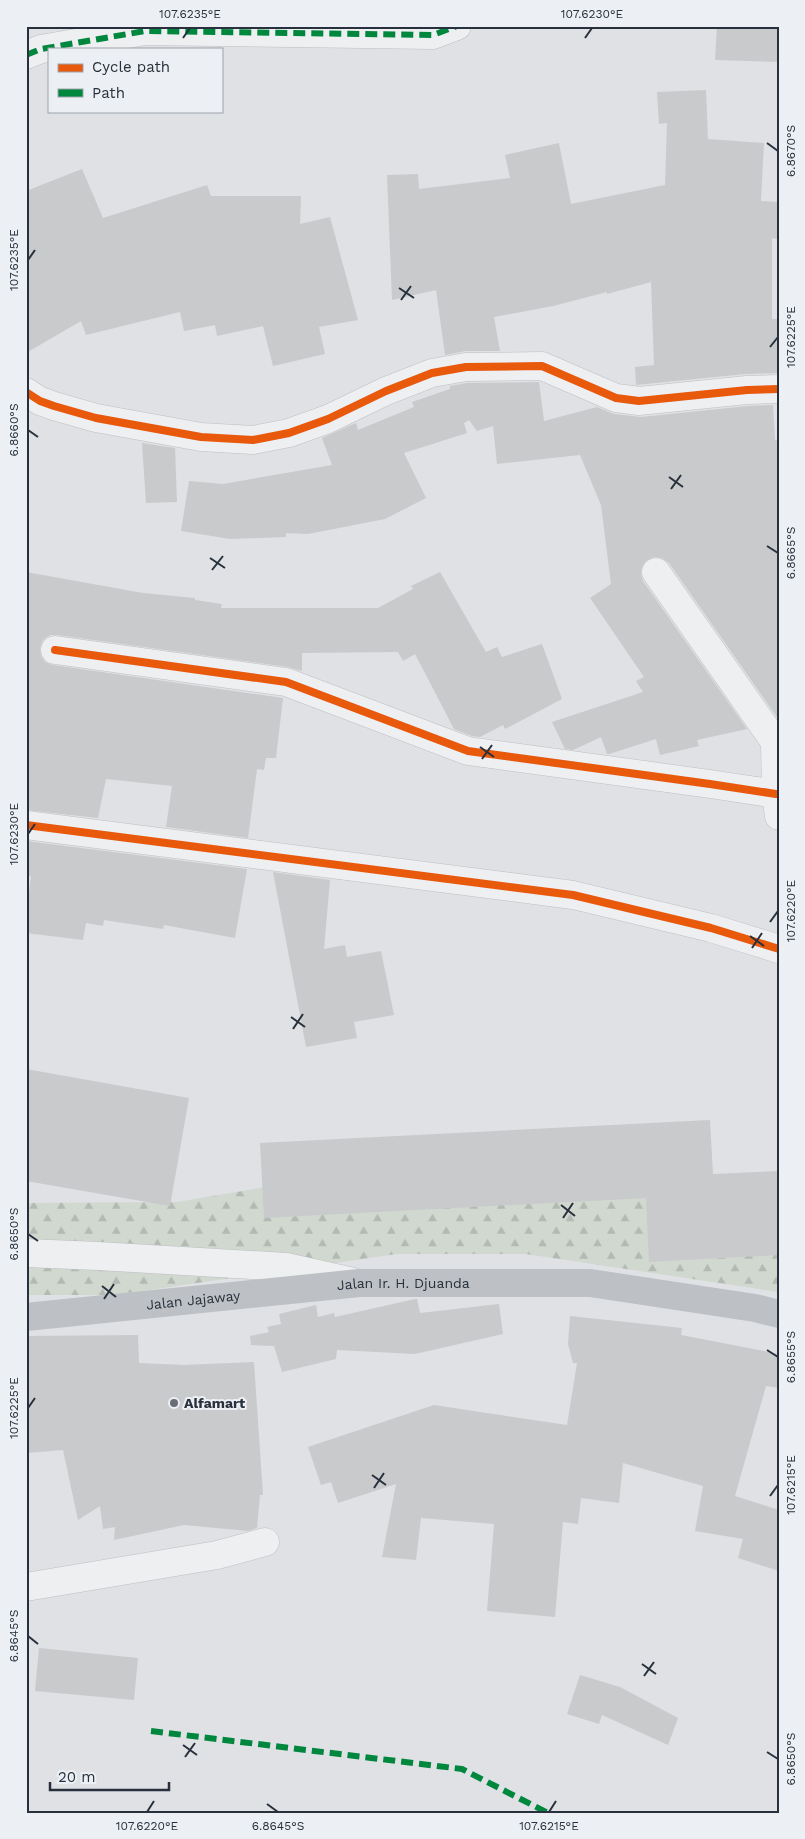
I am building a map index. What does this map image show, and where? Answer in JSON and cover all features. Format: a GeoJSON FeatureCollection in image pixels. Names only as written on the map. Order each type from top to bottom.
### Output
{"type":"FeatureCollection","features":[{"type":"Feature","properties":{"kind":"main road","name":"Jalan Ir. H. Djuanda"},"geometry":{"type":"LineString","coordinates":[[360,1283],[590,1283],[755,1308],[779,1314]]}},
{"type":"Feature","properties":{"kind":"main road","name":"Jalan Jajaway"},"geometry":{"type":"LineString","coordinates":[[26,1317],[360,1283]]}},
{"type":"Feature","properties":{"kind":"street"},"geometry":{"type":"LineString","coordinates":[[26,55],[41,49],[145,31],[434,35],[457,26]]}},
{"type":"Feature","properties":{"kind":"street"},"geometry":{"type":"LineString","coordinates":[[26,392],[40,401],[96,418],[201,437],[253,440],[297,430],[328,419],[386,391],[432,373],[466,367],[542,366],[616,398],[639,401],[747,390],[779,389]]}},
{"type":"Feature","properties":{"kind":"street"},"geometry":{"type":"LineString","coordinates":[[54,650],[286,682],[468,751],[700,782],[777,805],[777,742],[656,572]]}},
{"type":"Feature","properties":{"kind":"street"},"geometry":{"type":"LineString","coordinates":[[26,825],[573,895],[711,928],[779,949]]}},
{"type":"Feature","properties":{"kind":"street","name":"Jalan Ir. H. Djuanda"},"geometry":{"type":"LineString","coordinates":[[26,1253],[286,1267],[360,1283]]}},
{"type":"Feature","properties":{"kind":"street"},"geometry":{"type":"LineString","coordinates":[[26,1587],[217,1555],[265,1542]]}},
{"type":"Feature","properties":{"kind":"green space"},"geometry":{"type":"Polygon","coordinates":[[[403,1164],[779,1197],[779,1292],[526,1254],[397,1254],[114,1295],[26,1295],[26,1203],[177,1202],[403,1164]]]}},
{"type":"Feature","properties":{"kind":"building"},"geometry":{"type":"Polygon","coordinates":[[[717,26],[779,26],[779,62],[715,60],[717,26]]]}},
{"type":"Feature","properties":{"kind":"building"},"geometry":{"type":"Polygon","coordinates":[[[706,90],[708,139],[764,143],[761,201],[779,202],[777,239],[772,238],[772,319],[779,319],[779,373],[745,374],[636,385],[635,367],[654,365],[651,282],[607,294],[607,292],[553,306],[494,317],[500,351],[466,351],[445,355],[436,290],[392,300],[387,175],[418,174],[419,189],[510,178],[505,155],[559,143],[571,204],[665,185],[667,123],[659,124],[657,92],[706,90]]]}},
{"type":"Feature","properties":{"kind":"building"},"geometry":{"type":"Polygon","coordinates":[[[82,169],[103,218],[207,185],[211,196],[301,196],[300,224],[330,217],[358,320],[319,327],[325,354],[273,366],[263,326],[217,336],[215,325],[184,331],[180,312],[86,335],[81,321],[26,353],[26,191],[82,169]]]}},
{"type":"Feature","properties":{"kind":"building"},"geometry":{"type":"Polygon","coordinates":[[[539,382],[544,421],[597,407],[614,414],[641,417],[773,405],[775,440],[779,441],[779,720],[669,563],[662,558],[654,557],[647,560],[642,566],[641,574],[643,581],[747,729],[697,740],[699,746],[660,755],[656,739],[609,754],[607,754],[601,737],[573,750],[565,749],[552,722],[643,692],[636,681],[644,677],[590,598],[611,584],[601,505],[580,455],[497,464],[493,426],[477,431],[469,420],[464,423],[467,433],[404,453],[426,498],[385,519],[308,534],[286,533],[286,537],[230,539],[181,531],[189,481],[223,484],[332,465],[322,438],[356,423],[358,430],[414,407],[412,402],[450,389],[450,386],[467,383],[539,382]]]}},
{"type":"Feature","properties":{"kind":"building"},"geometry":{"type":"Polygon","coordinates":[[[142,443],[175,448],[177,502],[146,503],[142,443]]]}},
{"type":"Feature","properties":{"kind":"building"},"geometry":{"type":"Polygon","coordinates":[[[26,572],[143,593],[195,598],[195,600],[222,604],[221,608],[378,608],[413,589],[411,586],[440,572],[486,652],[497,647],[502,657],[542,644],[562,699],[505,729],[503,725],[480,737],[472,736],[454,729],[415,654],[403,661],[398,652],[302,653],[302,671],[288,667],[50,635],[43,640],[40,648],[41,656],[45,662],[53,665],[283,698],[276,758],[266,758],[264,770],[257,769],[248,838],[166,827],[172,786],[106,779],[98,818],[26,810],[26,572]]]}},
{"type":"Feature","properties":{"kind":"building"},"geometry":{"type":"Polygon","coordinates":[[[26,841],[247,869],[235,938],[164,925],[163,929],[104,920],[103,926],[86,923],[83,940],[26,933],[31,876],[26,876],[26,841]]]}},
{"type":"Feature","properties":{"kind":"building"},"geometry":{"type":"Polygon","coordinates":[[[273,872],[330,880],[324,949],[345,945],[347,957],[381,951],[394,1015],[354,1022],[357,1038],[306,1047],[273,872]]]}},
{"type":"Feature","properties":{"kind":"building"},"geometry":{"type":"Polygon","coordinates":[[[26,1069],[189,1098],[170,1206],[26,1181],[26,1069]]]}},
{"type":"Feature","properties":{"kind":"building"},"geometry":{"type":"Polygon","coordinates":[[[710,1120],[713,1174],[779,1171],[779,1255],[649,1262],[646,1198],[264,1218],[260,1143],[710,1120]]]}},
{"type":"Feature","properties":{"kind":"building"},"geometry":{"type":"Polygon","coordinates":[[[417,1299],[420,1313],[499,1304],[503,1334],[415,1354],[337,1350],[336,1359],[282,1372],[274,1346],[251,1345],[250,1336],[269,1332],[267,1327],[281,1324],[279,1314],[316,1305],[318,1317],[334,1313],[335,1317],[417,1299]]]}},
{"type":"Feature","properties":{"kind":"building"},"geometry":{"type":"Polygon","coordinates":[[[570,1316],[682,1328],[681,1335],[779,1354],[779,1388],[766,1386],[735,1496],[779,1510],[779,1571],[738,1558],[743,1539],[695,1531],[703,1486],[623,1463],[619,1503],[581,1498],[578,1524],[563,1522],[555,1617],[487,1611],[494,1524],[421,1518],[416,1560],[382,1557],[396,1484],[338,1503],[331,1482],[321,1485],[308,1447],[434,1405],[567,1425],[577,1363],[573,1363],[568,1344],[570,1316]]]}},
{"type":"Feature","properties":{"kind":"building"},"geometry":{"type":"Polygon","coordinates":[[[138,1335],[139,1363],[184,1365],[254,1362],[263,1495],[260,1495],[257,1528],[248,1531],[184,1525],[114,1540],[115,1527],[103,1529],[100,1506],[78,1520],[63,1450],[26,1453],[26,1336],[138,1335]]]}},
{"type":"Feature","properties":{"kind":"building"},"geometry":{"type":"Polygon","coordinates":[[[39,1648],[138,1658],[134,1700],[35,1691],[39,1648]]]}},
{"type":"Feature","properties":{"kind":"building"},"geometry":{"type":"Polygon","coordinates":[[[580,1675],[620,1687],[678,1718],[668,1745],[602,1715],[599,1724],[567,1714],[580,1675]]]}},
{"type":"Feature","properties":{"kind":"marked path"},"geometry":{"type":"LineString","coordinates":[[26,55],[41,49],[145,31],[433,35],[457,26]]}},
{"type":"Feature","properties":{"kind":"marked path"},"geometry":{"type":"LineString","coordinates":[[151,1731],[462,1769],[548,1813]]}},
{"type":"Feature","properties":{"kind":"cycle path"},"geometry":{"type":"LineString","coordinates":[[26,392],[40,401],[96,418],[201,437],[253,440],[289,433],[328,419],[386,391],[432,373],[466,367],[542,366],[616,398],[639,401],[747,390],[779,389]]}},
{"type":"Feature","properties":{"kind":"cycle path"},"geometry":{"type":"LineString","coordinates":[[55,650],[286,682],[468,751],[776,794]]}},
{"type":"Feature","properties":{"kind":"cycle path"},"geometry":{"type":"LineString","coordinates":[[26,825],[573,895],[711,928],[779,949]]}},
{"type":"Feature","properties":{"kind":"place","name":"Alfamart"},"geometry":{"type":"Point","coordinates":[174,1403]}}]}
